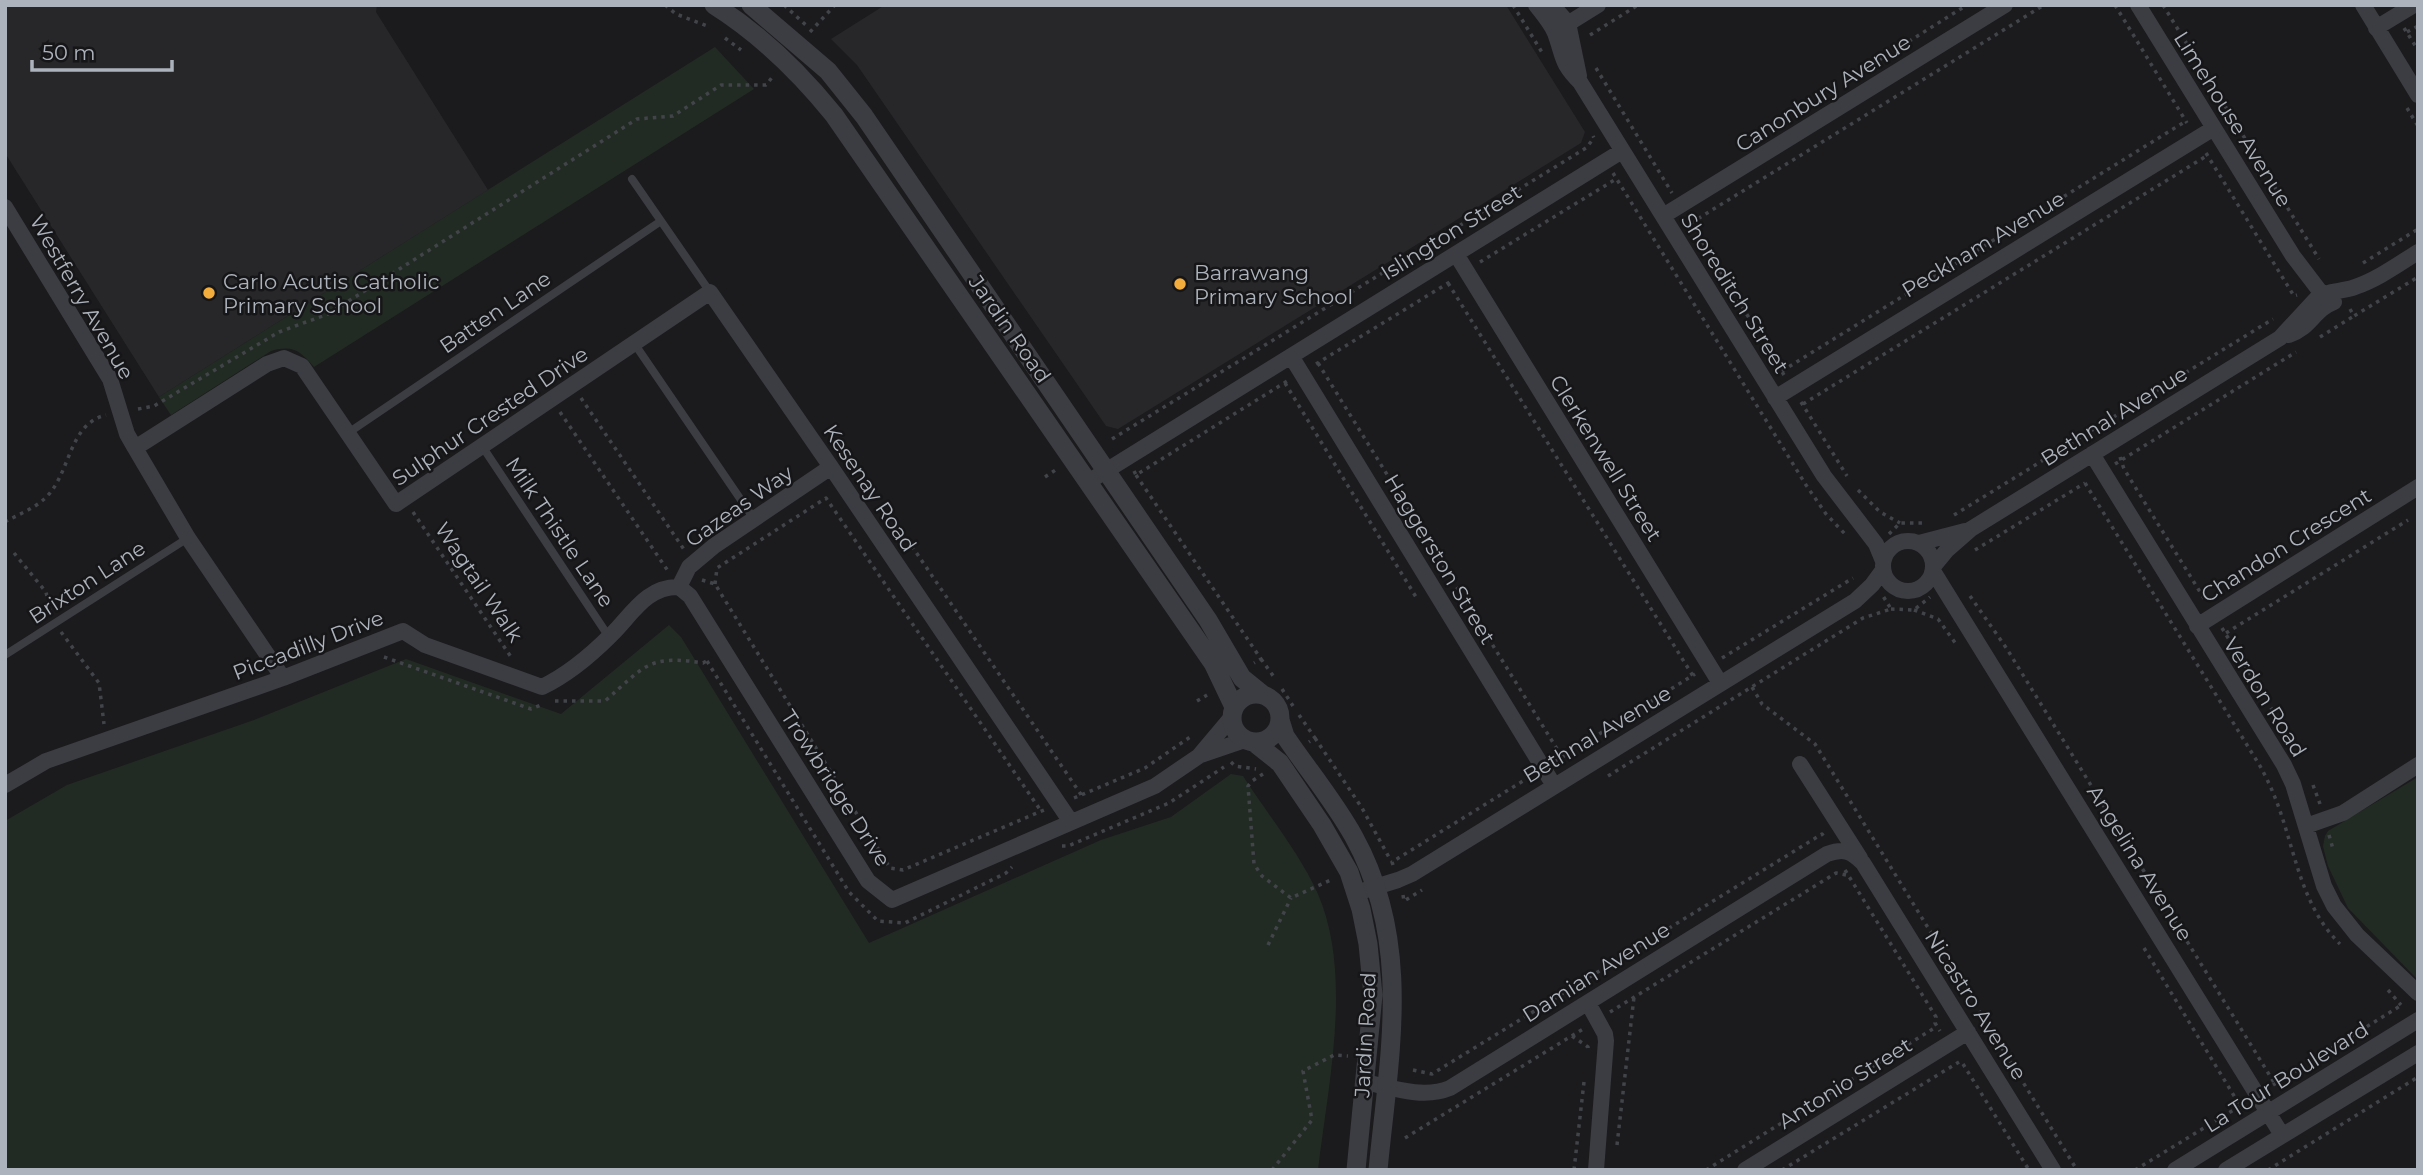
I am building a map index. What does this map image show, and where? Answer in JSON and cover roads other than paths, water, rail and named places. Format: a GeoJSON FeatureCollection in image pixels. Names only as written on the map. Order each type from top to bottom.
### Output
{"type":"FeatureCollection","features":[{"type":"Feature","properties":{"kind":"street","name":"Jardin Road"},"geometry":{"type":"LineString","coordinates":[[714,5],[732,16],[801,75],[834,116],[1213,663],[1224,683],[1227,709]]}},
{"type":"Feature","properties":{"kind":"street","name":"Jardin Road"},"geometry":{"type":"LineString","coordinates":[[751,5],[828,71],[864,116],[1208,620],[1242,678],[1263,695]]}},
{"type":"Feature","properties":{"kind":"street","name":"Shoreditch Street"},"geometry":{"type":"LineString","coordinates":[[1536,5],[1567,24]]}},
{"type":"Feature","properties":{"kind":"street","name":"Shoreditch Street"},"geometry":{"type":"LineString","coordinates":[[1552,5],[1567,24],[1561,56],[1567,69],[1580,82],[1824,476],[1876,544],[1883,566]]}},
{"type":"Feature","properties":{"kind":"street"},"geometry":{"type":"LineString","coordinates":[[1567,24],[1598,5]]}},
{"type":"Feature","properties":{"kind":"street","name":"Canonbury Avenue"},"geometry":{"type":"LineString","coordinates":[[1663,216],[2005,5]]}},
{"type":"Feature","properties":{"kind":"street","name":"Limehouse Avenue"},"geometry":{"type":"LineString","coordinates":[[2138,5],[2320,300]]}},
{"type":"Feature","properties":{"kind":"street"},"geometry":{"type":"LineString","coordinates":[[2363,5],[2418,95]]}},
{"type":"Feature","properties":{"kind":"street"},"geometry":{"type":"LineString","coordinates":[[2376,28],[2414,5]]}},
{"type":"Feature","properties":{"kind":"street","name":"Peckham Avenue"},"geometry":{"type":"LineString","coordinates":[[1775,398],[2214,128]]}},
{"type":"Feature","properties":{"kind":"street","name":"Islington Street"},"geometry":{"type":"LineString","coordinates":[[1088,482],[1622,151]]}},
{"type":"Feature","properties":{"kind":"street","name":"Westferry Avenue"},"geometry":{"type":"LineString","coordinates":[[5,207],[110,379],[135,448],[188,538],[284,678]]}},
{"type":"Feature","properties":{"kind":"street"},"geometry":{"type":"LineString","coordinates":[[2320,300],[2378,278],[2418,252]]}},
{"type":"Feature","properties":{"kind":"street","name":"Clerkenwell Street"},"geometry":{"type":"LineString","coordinates":[[1456,254],[1720,683]]}},
{"type":"Feature","properties":{"kind":"street","name":"Sulphur Crested Drive"},"geometry":{"type":"LineString","coordinates":[[135,448],[267,364],[284,358],[302,366],[396,504],[710,292]]}},
{"type":"Feature","properties":{"kind":"street","name":"Kesenay Road"},"geometry":{"type":"LineString","coordinates":[[710,292],[1071,822]]}},
{"type":"Feature","properties":{"kind":"street","name":"Bethnal Avenue"},"geometry":{"type":"LineString","coordinates":[[1933,569],[1947,550],[1971,529],[2280,338],[2307,327],[2320,300]]}},
{"type":"Feature","properties":{"kind":"street","name":"Haggerston Street"},"geometry":{"type":"LineString","coordinates":[[1291,356],[1553,785]]}},
{"type":"Feature","properties":{"kind":"street","name":"Verdon Road"},"geometry":{"type":"LineString","coordinates":[[2092,454],[2284,765],[2333,906],[2357,935],[2418,993]]}},
{"type":"Feature","properties":{"kind":"street","name":"Gazeas Way"},"geometry":{"type":"LineString","coordinates":[[685,575],[714,546],[831,467]]}},
{"type":"Feature","properties":{"kind":"street","name":"Chandon Crescent"},"geometry":{"type":"LineString","coordinates":[[2197,626],[2418,488]]}},
{"type":"Feature","properties":{"kind":"street","name":"Shoreditch Street"},"geometry":{"type":"LineString","coordinates":[[1860,522],[1879,533],[1911,542]]}},
{"type":"Feature","properties":{"kind":"street","name":"Bethnal Avenue"},"geometry":{"type":"LineString","coordinates":[[1911,542],[1971,529]]}},
{"type":"Feature","properties":{"kind":"street"},"geometry":{"type":"LineString","coordinates":[[1911,542],[1930,553],[1933,569],[1927,583],[1910,590],[1891,584],[1883,566],[1890,548],[1911,542]]}},
{"type":"Feature","properties":{"kind":"street","name":"Bethnal Avenue"},"geometry":{"type":"LineString","coordinates":[[1356,893],[1412,874],[1855,601],[1872,585],[1883,566]]}},
{"type":"Feature","properties":{"kind":"street","name":"Angelina Avenue"},"geometry":{"type":"LineString","coordinates":[[1933,569],[2282,1135]]}},
{"type":"Feature","properties":{"kind":"street","name":"Piccadilly Drive"},"geometry":{"type":"LineString","coordinates":[[5,785],[46,761],[284,678],[403,631],[425,645],[542,687],[559,679],[609,637],[641,602],[685,575]]}},
{"type":"Feature","properties":{"kind":"street","name":"Trowbridge Drive"},"geometry":{"type":"LineString","coordinates":[[685,575],[690,596],[868,881],[892,900],[1155,786],[1199,756],[1227,709]]}},
{"type":"Feature","properties":{"kind":"street","name":"Bethnal Avenue"},"geometry":{"type":"LineString","coordinates":[[1855,601],[1881,593],[1910,590]]}},
{"type":"Feature","properties":{"kind":"street","name":"Angelina Avenue"},"geometry":{"type":"LineString","coordinates":[[1910,590],[1939,598],[1960,614]]}},
{"type":"Feature","properties":{"kind":"street"},"geometry":{"type":"LineString","coordinates":[[1263,695],[1276,705],[1280,720],[1275,734],[1262,742],[1250,741],[1235,731],[1227,709],[1244,697],[1263,695]]}},
{"type":"Feature","properties":{"kind":"street","name":"Jardin Road"},"geometry":{"type":"LineString","coordinates":[[1280,720],[1285,736],[1354,837],[1375,888],[1389,937],[1394,979],[1378,1170]]}},
{"type":"Feature","properties":{"kind":"street","name":"Jardin Road"},"geometry":{"type":"LineString","coordinates":[[1250,741],[1280,763],[1349,872],[1356,893],[1368,944],[1373,995],[1356,1170]]}},
{"type":"Feature","properties":{"kind":"street","name":"Trowbridge Drive"},"geometry":{"type":"LineString","coordinates":[[1199,756],[1226,755],[1250,741]]}},
{"type":"Feature","properties":{"kind":"street","name":"Nicastro Avenue"},"geometry":{"type":"LineString","coordinates":[[1800,764],[2053,1170]]}},
{"type":"Feature","properties":{"kind":"street"},"geometry":{"type":"LineString","coordinates":[[2306,826],[2343,813],[2418,765]]}},
{"type":"Feature","properties":{"kind":"street","name":"Nicastro Avenue"},"geometry":{"type":"LineString","coordinates":[[1840,849],[1854,853],[1863,863]]}},
{"type":"Feature","properties":{"kind":"street","name":"Damian Avenue"},"geometry":{"type":"LineString","coordinates":[[1366,1082],[1420,1093],[1438,1093],[1588,1003],[1827,853],[1840,849]]}},
{"type":"Feature","properties":{"kind":"street"},"geometry":{"type":"LineString","coordinates":[[1588,1003],[1606,1041],[1596,1170]]}},
{"type":"Feature","properties":{"kind":"street","name":"La Tour Boulevard"},"geometry":{"type":"LineString","coordinates":[[2175,1170],[2416,1021]]}},
{"type":"Feature","properties":{"kind":"street","name":"Antonio Street"},"geometry":{"type":"LineString","coordinates":[[1745,1170],[1968,1032]]}},
{"type":"Feature","properties":{"kind":"street"},"geometry":{"type":"LineString","coordinates":[[2226,1170],[2418,1053]]}},
{"type":"Feature","properties":{"kind":"lane","name":"Kesenay Road"},"geometry":{"type":"LineString","coordinates":[[632,179],[710,292]]}},
{"type":"Feature","properties":{"kind":"lane","name":"Batten Lane"},"geometry":{"type":"LineString","coordinates":[[348,433],[661,221]]}},
{"type":"Feature","properties":{"kind":"lane"},"geometry":{"type":"LineString","coordinates":[[634,343],[754,519]]}},
{"type":"Feature","properties":{"kind":"lane","name":"Milk Thistle Lane"},"geometry":{"type":"LineString","coordinates":[[482,446],[609,637]]}},
{"type":"Feature","properties":{"kind":"lane","name":"Brixton Lane"},"geometry":{"type":"LineString","coordinates":[[5,655],[188,538]]}},
{"type":"Feature","properties":{"kind":"place","name":"Barrawang Primary School"},"geometry":{"type":"Point","coordinates":[1180,284]}},
{"type":"Feature","properties":{"kind":"place","name":"Carlo Acutis Catholic Primary School"},"geometry":{"type":"Point","coordinates":[209,293]}}]}
